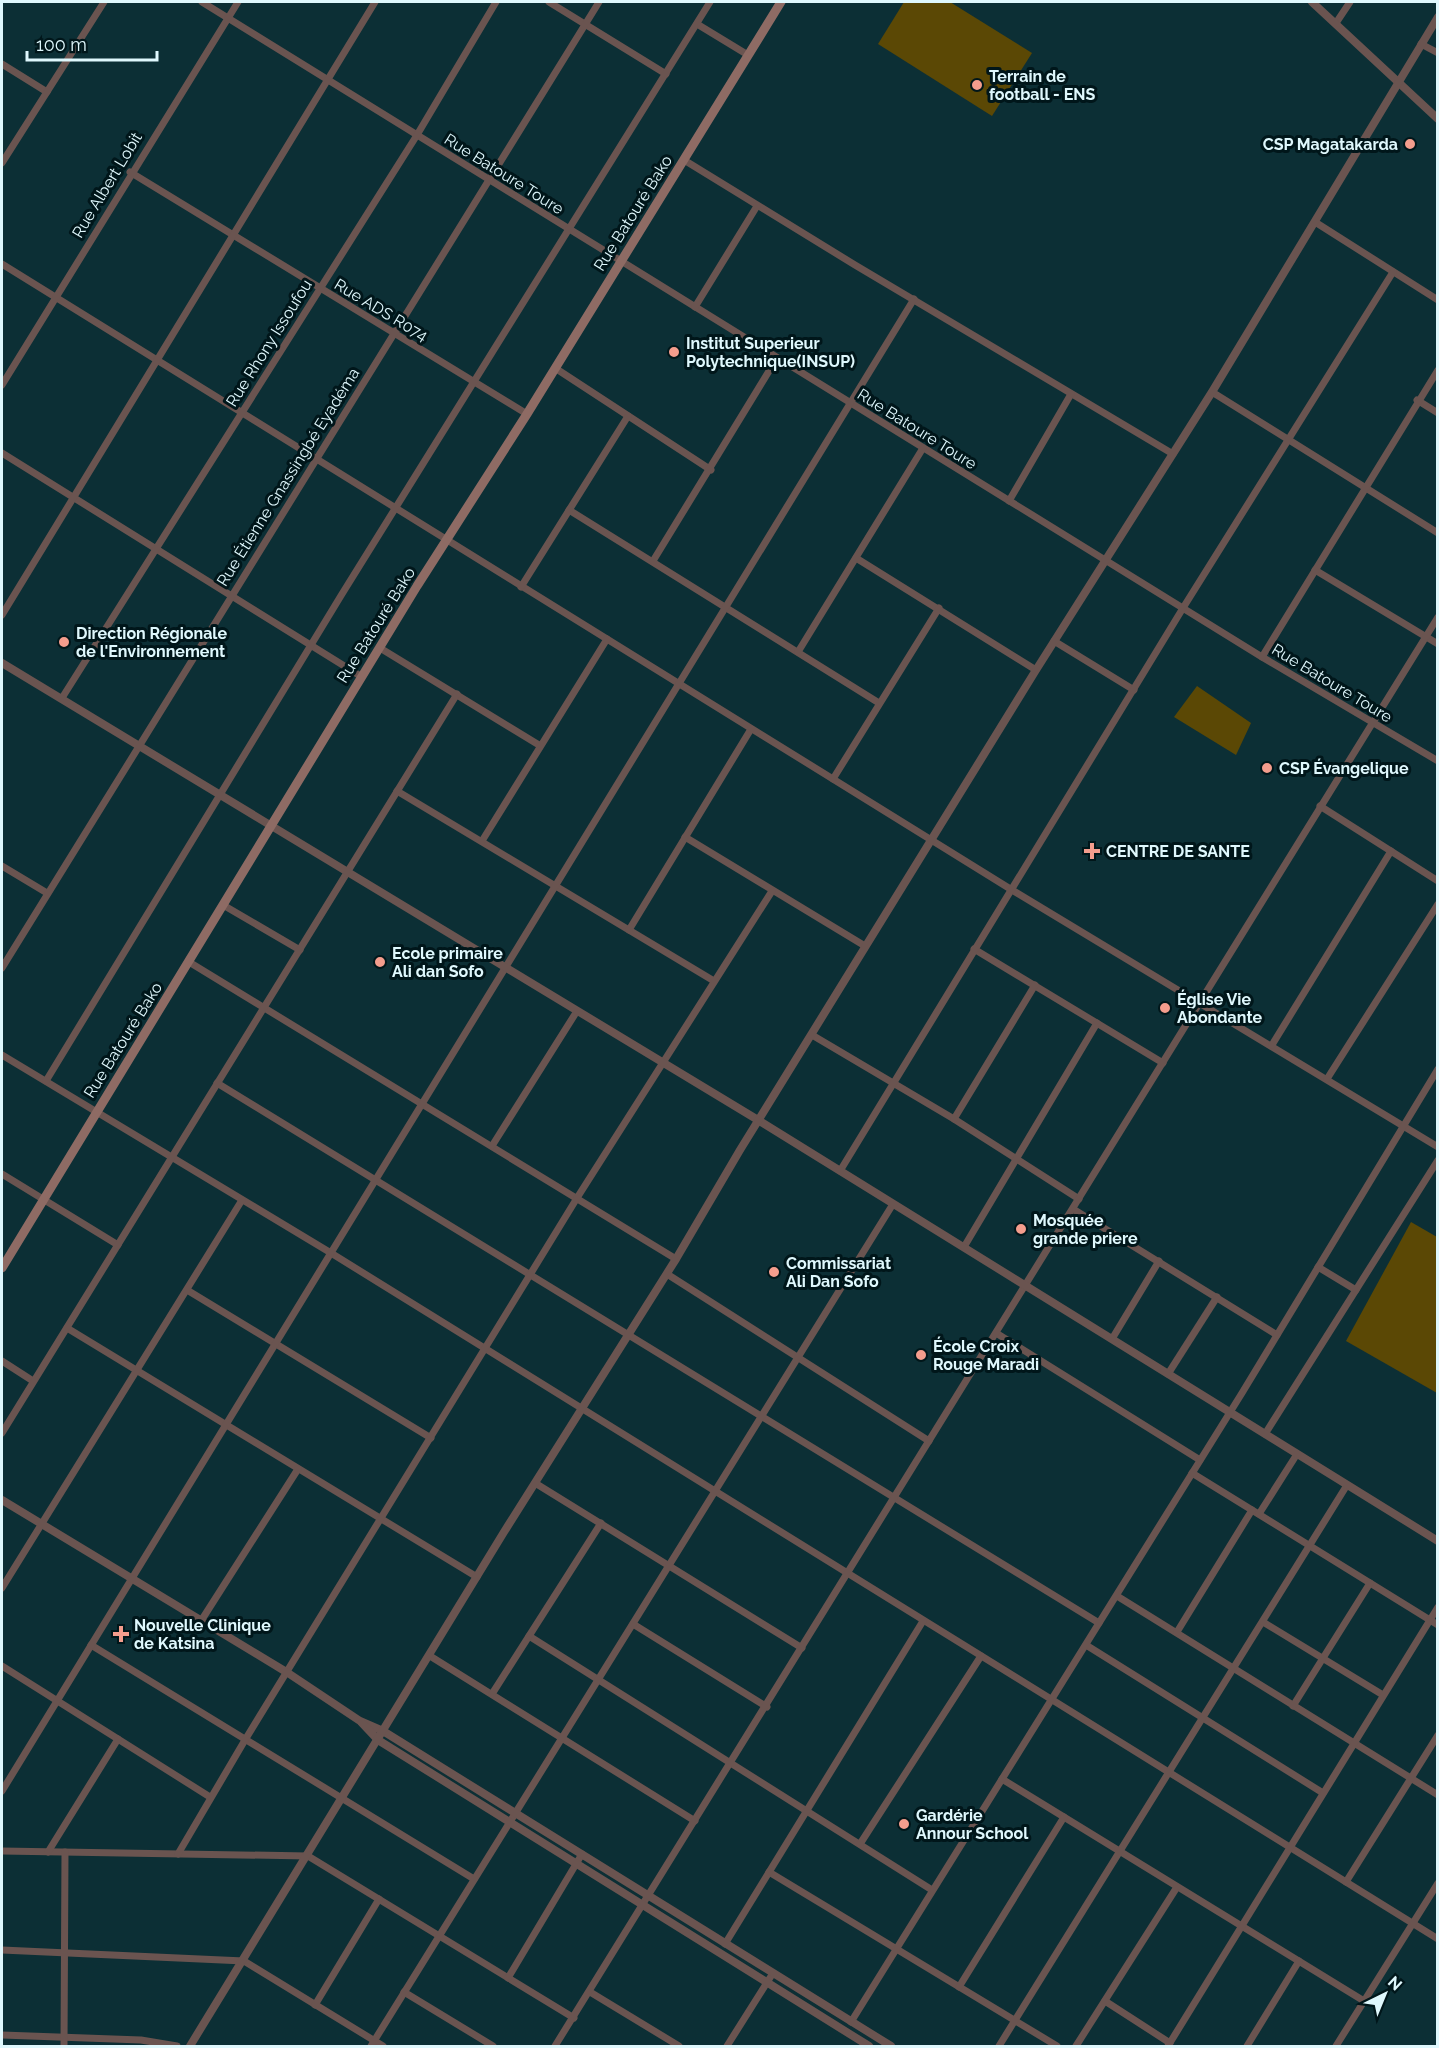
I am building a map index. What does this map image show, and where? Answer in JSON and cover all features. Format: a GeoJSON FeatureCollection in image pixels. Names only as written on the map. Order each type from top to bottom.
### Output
{"type":"FeatureCollection","features":[{"type":"Feature","properties":{"kind":"main road","name":"Rue Batouré Bako"},"geometry":{"type":"LineString","coordinates":[[2,1268],[446,540],[527,414],[781,2]]}},
{"type":"Feature","properties":{"kind":"street"},"geometry":{"type":"LineString","coordinates":[[2,164],[104,2]]}},
{"type":"Feature","properties":{"kind":"street","name":"Rue Batoure Toure"},"geometry":{"type":"LineString","coordinates":[[202,2],[1008,501],[1437,761]]}},
{"type":"Feature","properties":{"kind":"street","name":"Rue Albert Lobit"},"geometry":{"type":"LineString","coordinates":[[2,385],[130,172],[238,2]]}},
{"type":"Feature","properties":{"kind":"street"},"geometry":{"type":"LineString","coordinates":[[2,615],[375,2]]}},
{"type":"Feature","properties":{"kind":"street","name":"Rue Rhony Issoufou"},"geometry":{"type":"LineString","coordinates":[[62,698],[417,135],[496,2]]}},
{"type":"Feature","properties":{"kind":"street"},"geometry":{"type":"LineString","coordinates":[[549,2],[666,74]]}},
{"type":"Feature","properties":{"kind":"street","name":"Rue Étienne Gnassingbé Eyadéma"},"geometry":{"type":"LineString","coordinates":[[2,968],[5,954],[46,894],[599,2]]}},
{"type":"Feature","properties":{"kind":"street"},"geometry":{"type":"LineString","coordinates":[[46,1081],[395,508],[710,2]]}},
{"type":"Feature","properties":{"kind":"street"},"geometry":{"type":"LineString","coordinates":[[1312,2],[1437,119]]}},
{"type":"Feature","properties":{"kind":"street"},"geometry":{"type":"LineString","coordinates":[[1336,23],[1350,2]]}},
{"type":"Feature","properties":{"kind":"street"},"geometry":{"type":"LineString","coordinates":[[190,2046],[535,1483],[667,1274],[758,1120],[1036,670],[1212,392],[1437,17]]}},
{"type":"Feature","properties":{"kind":"street"},"geometry":{"type":"LineString","coordinates":[[697,24],[748,55]]}},
{"type":"Feature","properties":{"kind":"street"},"geometry":{"type":"LineString","coordinates":[[1421,44],[1437,53]]}},
{"type":"Feature","properties":{"kind":"street"},"geometry":{"type":"LineString","coordinates":[[2,64],[47,92]]}},
{"type":"Feature","properties":{"kind":"street"},"geometry":{"type":"LineString","coordinates":[[684,160],[757,206],[1173,454]]}},
{"type":"Feature","properties":{"kind":"street","name":"Rue ADS R074"},"geometry":{"type":"LineString","coordinates":[[130,172],[527,414]]}},
{"type":"Feature","properties":{"kind":"street"},"geometry":{"type":"LineString","coordinates":[[695,307],[757,206]]}},
{"type":"Feature","properties":{"kind":"street"},"geometry":{"type":"LineString","coordinates":[[1315,222],[1437,300]]}},
{"type":"Feature","properties":{"kind":"street"},"geometry":{"type":"LineString","coordinates":[[2,264],[157,358],[241,413],[932,841],[1437,1147]]}},
{"type":"Feature","properties":{"kind":"street"},"geometry":{"type":"LineString","coordinates":[[840,1171],[1183,608],[1393,272]]}},
{"type":"Feature","properties":{"kind":"street"},"geometry":{"type":"LineString","coordinates":[[2,1791],[914,299]]}},
{"type":"Feature","properties":{"kind":"street"},"geometry":{"type":"LineString","coordinates":[[653,561],[711,470],[777,358]]}},
{"type":"Feature","properties":{"kind":"street"},"geometry":{"type":"LineString","coordinates":[[555,368],[711,470]]}},
{"type":"Feature","properties":{"kind":"street"},"geometry":{"type":"LineString","coordinates":[[1262,657],[1437,370]]}},
{"type":"Feature","properties":{"kind":"street"},"geometry":{"type":"LineString","coordinates":[[1212,392],[1437,533]]}},
{"type":"Feature","properties":{"kind":"street"},"geometry":{"type":"LineString","coordinates":[[1008,501],[1071,394]]}},
{"type":"Feature","properties":{"kind":"street"},"geometry":{"type":"LineString","coordinates":[[1418,400],[1437,413]]}},
{"type":"Feature","properties":{"kind":"street"},"geometry":{"type":"LineString","coordinates":[[521,587],[628,416]]}},
{"type":"Feature","properties":{"kind":"street"},"geometry":{"type":"LineString","coordinates":[[798,652],[923,448]]}},
{"type":"Feature","properties":{"kind":"street"},"geometry":{"type":"LineString","coordinates":[[2,453],[362,677]]}},
{"type":"Feature","properties":{"kind":"street"},"geometry":{"type":"LineString","coordinates":[[569,510],[879,703]]}},
{"type":"Feature","properties":{"kind":"street"},"geometry":{"type":"LineString","coordinates":[[856,558],[1036,670]]}},
{"type":"Feature","properties":{"kind":"street"},"geometry":{"type":"LineString","coordinates":[[1315,570],[1437,644]]}},
{"type":"Feature","properties":{"kind":"street"},"geometry":{"type":"LineString","coordinates":[[833,779],[939,608]]}},
{"type":"Feature","properties":{"kind":"street"},"geometry":{"type":"LineString","coordinates":[[555,2046],[767,1707],[892,1496],[1080,1199],[1199,1001],[1437,617]]}},
{"type":"Feature","properties":{"kind":"street"},"geometry":{"type":"LineString","coordinates":[[482,841],[607,639]]}},
{"type":"Feature","properties":{"kind":"street"},"geometry":{"type":"LineString","coordinates":[[1054,641],[1134,690]]}},
{"type":"Feature","properties":{"kind":"street"},"geometry":{"type":"LineString","coordinates":[[380,648],[540,745]]}},
{"type":"Feature","properties":{"kind":"street"},"geometry":{"type":"LineString","coordinates":[[2,663],[758,1120],[1437,1541]]}},
{"type":"Feature","properties":{"kind":"street"},"geometry":{"type":"LineString","coordinates":[[2,1433],[456,694]]}},
{"type":"Feature","properties":{"kind":"street"},"geometry":{"type":"LineString","coordinates":[[629,930],[751,729]]}},
{"type":"Feature","properties":{"kind":"street"},"geometry":{"type":"LineString","coordinates":[[397,791],[714,981]]}},
{"type":"Feature","properties":{"kind":"street"},"geometry":{"type":"LineString","coordinates":[[1320,806],[1437,880]]}},
{"type":"Feature","properties":{"kind":"street"},"geometry":{"type":"LineString","coordinates":[[685,837],[866,946]]}},
{"type":"Feature","properties":{"kind":"street"},"geometry":{"type":"LineString","coordinates":[[1272,1045],[1391,851]]}},
{"type":"Feature","properties":{"kind":"street"},"geometry":{"type":"LineString","coordinates":[[2,866],[46,894]]}},
{"type":"Feature","properties":{"kind":"street"},"geometry":{"type":"LineString","coordinates":[[178,1854],[210,1797],[382,1520],[577,1198],[772,891]]}},
{"type":"Feature","properties":{"kind":"street"},"geometry":{"type":"LineString","coordinates":[[1327,1079],[1437,904]]}},
{"type":"Feature","properties":{"kind":"street"},"geometry":{"type":"LineString","coordinates":[[223,905],[300,950]]}},
{"type":"Feature","properties":{"kind":"street"},"geometry":{"type":"LineString","coordinates":[[974,949],[1163,1062]]}},
{"type":"Feature","properties":{"kind":"street"},"geometry":{"type":"LineString","coordinates":[[189,962],[676,1259]]}},
{"type":"Feature","properties":{"kind":"street"},"geometry":{"type":"LineString","coordinates":[[954,1119],[1035,985]]}},
{"type":"Feature","properties":{"kind":"street"},"geometry":{"type":"LineString","coordinates":[[492,1146],[577,1011]]}},
{"type":"Feature","properties":{"kind":"street"},"geometry":{"type":"LineString","coordinates":[[964,1247],[1096,1023]]}},
{"type":"Feature","properties":{"kind":"street"},"geometry":{"type":"LineString","coordinates":[[812,1035],[954,1119],[1080,1199]]}},
{"type":"Feature","properties":{"kind":"street"},"geometry":{"type":"LineString","coordinates":[[2,1055],[331,1253],[1437,1939]]}},
{"type":"Feature","properties":{"kind":"street"},"geometry":{"type":"LineString","coordinates":[[851,2022],[1117,1596],[1437,1069]]}},
{"type":"Feature","properties":{"kind":"street"},"geometry":{"type":"LineString","coordinates":[[217,1083],[1099,1623]]}},
{"type":"Feature","properties":{"kind":"street"},"geometry":{"type":"LineString","coordinates":[[1265,1434],[1437,1160]]}},
{"type":"Feature","properties":{"kind":"street"},"geometry":{"type":"LineString","coordinates":[[2,1174],[118,1245]]}},
{"type":"Feature","properties":{"kind":"street"},"geometry":{"type":"LineString","coordinates":[[2,1588],[242,1200]]}},
{"type":"Feature","properties":{"kind":"street"},"geometry":{"type":"LineString","coordinates":[[373,2044],[893,1204]]}},
{"type":"Feature","properties":{"kind":"street"},"geometry":{"type":"LineString","coordinates":[[1073,1209],[1277,1335]]}},
{"type":"Feature","properties":{"kind":"street"},"geometry":{"type":"LineString","coordinates":[[1112,1339],[1159,1261]]}},
{"type":"Feature","properties":{"kind":"street"},"geometry":{"type":"LineString","coordinates":[[1318,1267],[1356,1290]]}},
{"type":"Feature","properties":{"kind":"street"},"geometry":{"type":"LineString","coordinates":[[667,1274],[929,1440]]}},
{"type":"Feature","properties":{"kind":"street"},"geometry":{"type":"LineString","coordinates":[[187,1290],[431,1438]]}},
{"type":"Feature","properties":{"kind":"street"},"geometry":{"type":"LineString","coordinates":[[1168,1374],[1217,1297]]}},
{"type":"Feature","properties":{"kind":"street"},"geometry":{"type":"LineString","coordinates":[[67,1328],[477,1577]]}},
{"type":"Feature","properties":{"kind":"street"},"geometry":{"type":"LineString","coordinates":[[996,1333],[1200,1460]]}},
{"type":"Feature","properties":{"kind":"street"},"geometry":{"type":"LineString","coordinates":[[2,1361],[33,1381]]}},
{"type":"Feature","properties":{"kind":"street"},"geometry":{"type":"LineString","coordinates":[[1176,1632],[1297,1454]]}},
{"type":"Feature","properties":{"kind":"street"},"geometry":{"type":"LineString","coordinates":[[201,1621],[298,1468]]}},
{"type":"Feature","properties":{"kind":"street"},"geometry":{"type":"LineString","coordinates":[[1192,1473],[1437,1625]]}},
{"type":"Feature","properties":{"kind":"street"},"geometry":{"type":"LineString","coordinates":[[535,1483],[802,1648]]}},
{"type":"Feature","properties":{"kind":"street"},"geometry":{"type":"LineString","coordinates":[[999,2046],[1347,1485]]}},
{"type":"Feature","properties":{"kind":"street"},"geometry":{"type":"LineString","coordinates":[[2,1500],[288,1673],[360,1721],[383,1731],[891,2046]]}},
{"type":"Feature","properties":{"kind":"street"},"geometry":{"type":"LineString","coordinates":[[492,1694],[601,1523]]}},
{"type":"Feature","properties":{"kind":"street"},"geometry":{"type":"LineString","coordinates":[[1293,1706],[1370,1583]]}},
{"type":"Feature","properties":{"kind":"street"},"geometry":{"type":"LineString","coordinates":[[1117,1596],[1437,1795]]}},
{"type":"Feature","properties":{"kind":"street"},"geometry":{"type":"LineString","coordinates":[[1105,2001],[1169,2045],[1437,1607]]}},
{"type":"Feature","properties":{"kind":"street"},"geometry":{"type":"LineString","coordinates":[[725,1944],[923,1621]]}},
{"type":"Feature","properties":{"kind":"street"},"geometry":{"type":"LineString","coordinates":[[1263,1622],[1383,1695]]}},
{"type":"Feature","properties":{"kind":"street"},"geometry":{"type":"LineString","coordinates":[[633,1623],[767,1707]]}},
{"type":"Feature","properties":{"kind":"street"},"geometry":{"type":"LineString","coordinates":[[529,1636],[933,1890]]}},
{"type":"Feature","properties":{"kind":"street"},"geometry":{"type":"LineString","coordinates":[[91,1645],[474,1879]]}},
{"type":"Feature","properties":{"kind":"street"},"geometry":{"type":"LineString","coordinates":[[1086,1645],[1323,1793]]}},
{"type":"Feature","properties":{"kind":"street"},"geometry":{"type":"LineString","coordinates":[[430,1656],[695,1821]]}},
{"type":"Feature","properties":{"kind":"street"},"geometry":{"type":"LineString","coordinates":[[860,1844],[981,1656]]}},
{"type":"Feature","properties":{"kind":"street"},"geometry":{"type":"LineString","coordinates":[[2,1666],[210,1797]]}},
{"type":"Feature","properties":{"kind":"street"},"geometry":{"type":"LineString","coordinates":[[360,1721],[378,1740],[509,1824],[868,2046]]}},
{"type":"Feature","properties":{"kind":"street"},"geometry":{"type":"LineString","coordinates":[[1346,1882],[1437,1735]]}},
{"type":"Feature","properties":{"kind":"street"},"geometry":{"type":"LineString","coordinates":[[48,1852],[118,1739]]}},
{"type":"Feature","properties":{"kind":"street"},"geometry":{"type":"LineString","coordinates":[[1002,1779],[1364,2001]]}},
{"type":"Feature","properties":{"kind":"street"},"geometry":{"type":"LineString","coordinates":[[959,1987],[1064,1817]]}},
{"type":"Feature","properties":{"kind":"street"},"geometry":{"type":"LineString","coordinates":[[2,1851],[308,1856],[574,2018]]}},
{"type":"Feature","properties":{"kind":"street"},"geometry":{"type":"LineString","coordinates":[[64,2046],[65,1852]]}},
{"type":"Feature","properties":{"kind":"street"},"geometry":{"type":"LineString","coordinates":[[508,1978],[582,1854]]}},
{"type":"Feature","properties":{"kind":"street"},"geometry":{"type":"LineString","coordinates":[[769,1872],[1057,2046]]}},
{"type":"Feature","properties":{"kind":"street"},"geometry":{"type":"LineString","coordinates":[[1336,2046],[1437,1883]]}},
{"type":"Feature","properties":{"kind":"street"},"geometry":{"type":"LineString","coordinates":[[1076,2046],[1177,1887]]}},
{"type":"Feature","properties":{"kind":"street"},"geometry":{"type":"LineString","coordinates":[[315,2005],[379,1899]]}},
{"type":"Feature","properties":{"kind":"street"},"geometry":{"type":"LineString","coordinates":[[2,1950],[244,1960],[373,2044],[383,2046]]}},
{"type":"Feature","properties":{"kind":"street"},"geometry":{"type":"LineString","coordinates":[[1248,2046],[1299,1961]]}},
{"type":"Feature","properties":{"kind":"street"},"geometry":{"type":"LineString","coordinates":[[727,2046],[773,1973]]}},
{"type":"Feature","properties":{"kind":"street"},"geometry":{"type":"LineString","coordinates":[[404,1992],[493,2046]]}},
{"type":"Feature","properties":{"kind":"street"},"geometry":{"type":"LineString","coordinates":[[590,1992],[679,2046]]}},
{"type":"Feature","properties":{"kind":"street"},"geometry":{"type":"LineString","coordinates":[[2,2035],[64,2035],[141,2040],[177,2046]]}},
{"type":"Feature","properties":{"kind":"shaded area","name":"Terrain de football - ENS"},"geometry":{"type":"Polygon","coordinates":[[[904,2],[950,2],[1032,53],[992,116],[878,44],[904,2]]]}},
{"type":"Feature","properties":{"kind":"shaded area"},"geometry":{"type":"Polygon","coordinates":[[[1197,686],[1251,723],[1236,755],[1174,717],[1197,686]]]}},
{"type":"Feature","properties":{"kind":"shaded area"},"geometry":{"type":"Polygon","coordinates":[[[1411,1222],[1437,1237],[1437,1393],[1346,1341],[1411,1222]]]}},
{"type":"Feature","properties":{"kind":"place","name":"Terrain de football - ENS"},"geometry":{"type":"Point","coordinates":[977,85]}},
{"type":"Feature","properties":{"kind":"place","name":"CSP Magatakarda"},"geometry":{"type":"Point","coordinates":[1410,144]}},
{"type":"Feature","properties":{"kind":"place","name":"Institut Superieur Polytechnique(INSUP)"},"geometry":{"type":"Point","coordinates":[674,352]}},
{"type":"Feature","properties":{"kind":"place","name":"Direction Régionale de l'Environnement"},"geometry":{"type":"Point","coordinates":[64,642]}},
{"type":"Feature","properties":{"kind":"place","name":"CSP Évangelique"},"geometry":{"type":"Point","coordinates":[1267,768]}},
{"type":"Feature","properties":{"kind":"place","name":"CENTRE DE SANTE"},"geometry":{"type":"Point","coordinates":[1092,851]}},
{"type":"Feature","properties":{"kind":"place","name":"Ecole primaire Ali dan Sofo"},"geometry":{"type":"Point","coordinates":[380,962]}},
{"type":"Feature","properties":{"kind":"place","name":"Église Vie Abondante"},"geometry":{"type":"Point","coordinates":[1165,1008]}},
{"type":"Feature","properties":{"kind":"place","name":"Mosquée grande priere"},"geometry":{"type":"Point","coordinates":[1021,1229]}},
{"type":"Feature","properties":{"kind":"place","name":"Commissariat Ali Dan Sofo"},"geometry":{"type":"Point","coordinates":[774,1272]}},
{"type":"Feature","properties":{"kind":"place","name":"École Croix Rouge Maradi"},"geometry":{"type":"Point","coordinates":[921,1355]}},
{"type":"Feature","properties":{"kind":"place","name":"Nouvelle Clinique de Katsina"},"geometry":{"type":"Point","coordinates":[121,1634]}},
{"type":"Feature","properties":{"kind":"place","name":"Gardérie Annour School"},"geometry":{"type":"Point","coordinates":[904,1824]}}]}
